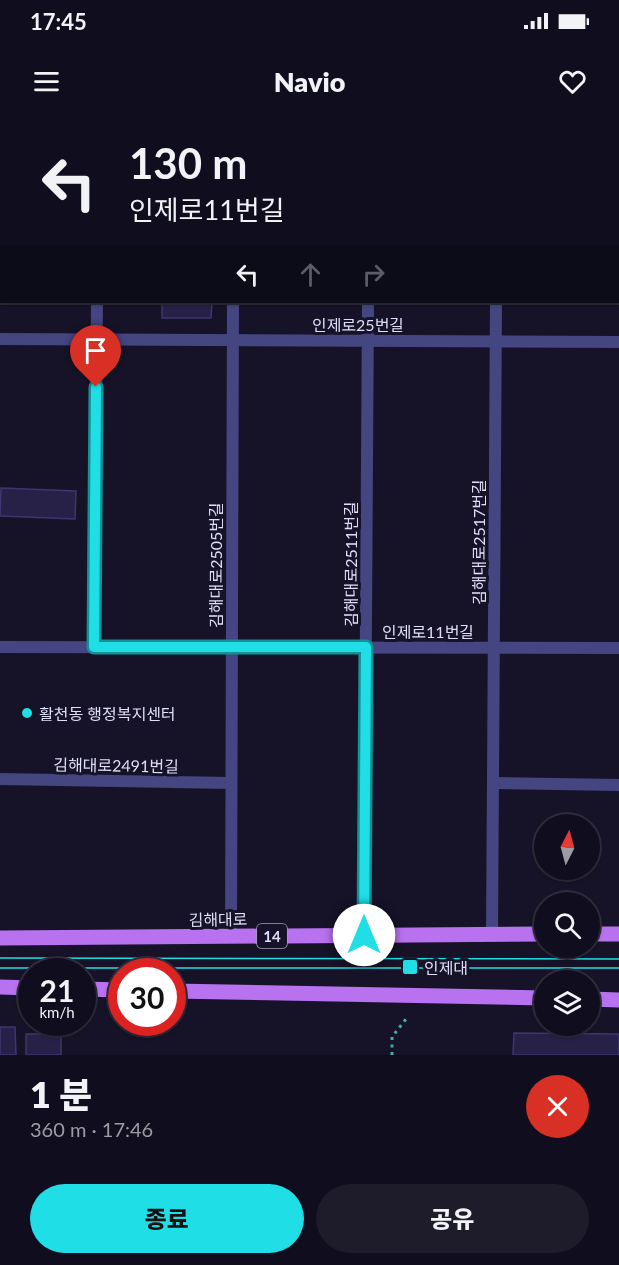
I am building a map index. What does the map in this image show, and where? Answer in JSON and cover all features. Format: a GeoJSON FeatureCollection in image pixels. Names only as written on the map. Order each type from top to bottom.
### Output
{"type":"FeatureCollection","features":[{"type":"Feature","properties":{"kind":"main road","name":"김해대로"},"geometry":{"type":"LineString","coordinates":[[0,938],[534,934]]}},
{"type":"Feature","properties":{"kind":"main road"},"geometry":{"type":"LineString","coordinates":[[600,934],[619,934]]}},
{"type":"Feature","properties":{"kind":"main road"},"geometry":{"type":"LineString","coordinates":[[0,987],[18,988]]}},
{"type":"Feature","properties":{"kind":"main road"},"geometry":{"type":"LineString","coordinates":[[186,991],[534,998]]}},
{"type":"Feature","properties":{"kind":"main road"},"geometry":{"type":"LineString","coordinates":[[600,999],[619,1000]]}},
{"type":"Feature","properties":{"kind":"street"},"geometry":{"type":"LineString","coordinates":[[94,647],[97,303]]}},
{"type":"Feature","properties":{"kind":"street","name":"김해대로2505번길"},"geometry":{"type":"LineString","coordinates":[[231,937],[232,303]]}},
{"type":"Feature","properties":{"kind":"street","name":"김해대로2511번길"},"geometry":{"type":"LineString","coordinates":[[364,935],[368,303]]}},
{"type":"Feature","properties":{"kind":"street","name":"김해대로2517번길"},"geometry":{"type":"LineString","coordinates":[[492,934],[496,303]]}},
{"type":"Feature","properties":{"kind":"street","name":"인제로25번길"},"geometry":{"type":"LineString","coordinates":[[0,339],[619,342]]}},
{"type":"Feature","properties":{"kind":"street","name":"인제로11번길"},"geometry":{"type":"LineString","coordinates":[[0,647],[619,648]]}},
{"type":"Feature","properties":{"kind":"street","name":"김해대로2491번길"},"geometry":{"type":"LineString","coordinates":[[0,779],[231,783]]}},
{"type":"Feature","properties":{"kind":"street"},"geometry":{"type":"LineString","coordinates":[[493,783],[619,785]]}},
{"type":"Feature","properties":{"kind":"path"},"geometry":{"type":"LineString","coordinates":[[392,1055],[392,1037],[406,1019]]}},
{"type":"Feature","properties":{"kind":"building"},"geometry":{"type":"Polygon","coordinates":[[[162,303],[212,303],[211,318],[162,318],[162,303]]]}},
{"type":"Feature","properties":{"kind":"building"},"geometry":{"type":"Polygon","coordinates":[[[1,488],[76,491],[75,519],[0,516],[1,488]]]}},
{"type":"Feature","properties":{"kind":"building"},"geometry":{"type":"Polygon","coordinates":[[[0,1027],[15,1027],[16,1055],[0,1055],[0,1027]]]}},
{"type":"Feature","properties":{"kind":"building"},"geometry":{"type":"Polygon","coordinates":[[[514,1033],[534,1033],[534,1036],[619,1034],[619,1055],[513,1055],[514,1033]]]}},
{"type":"Feature","properties":{"kind":"building"},"geometry":{"type":"Polygon","coordinates":[[[26,1036],[61,1036],[61,1055],[26,1055],[26,1036]]]}},
{"type":"Feature","properties":{"kind":"tram line"},"geometry":{"type":"LineString","coordinates":[[0,958],[619,959]]}},
{"type":"Feature","properties":{"kind":"tram line"},"geometry":{"type":"LineString","coordinates":[[0,968],[619,968]]}},
{"type":"Feature","properties":{"kind":"place","name":"활천동 행정복지센터"},"geometry":{"type":"Point","coordinates":[27,713]}},
{"type":"Feature","properties":{"kind":"place","name":"인제대"},"geometry":{"type":"Point","coordinates":[410,967]}},
{"type":"Feature","properties":{"kind":"route"},"geometry":{"type":"LineString","coordinates":[[96,387],[94,647],[366,647],[364,935]]}}]}
